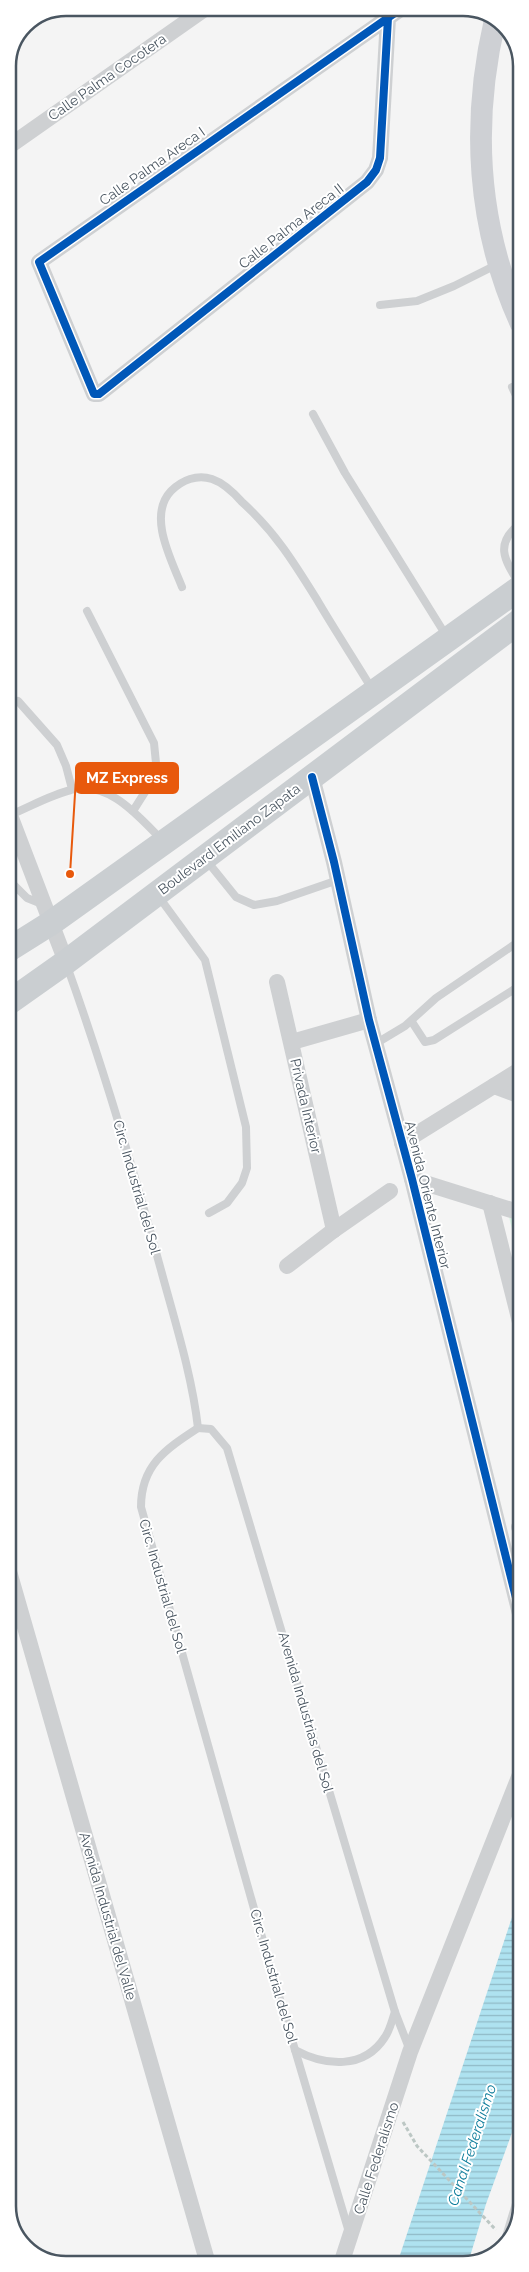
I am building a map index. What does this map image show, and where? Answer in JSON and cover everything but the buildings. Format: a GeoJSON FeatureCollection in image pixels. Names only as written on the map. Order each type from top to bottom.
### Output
{"type":"FeatureCollection","features":[{"type":"Feature","properties":{"kind":"main road"},"geometry":{"type":"LineString","coordinates":[[494,27],[482,86],[481,167],[488,219],[499,264],[513,302]]}},
{"type":"Feature","properties":{"kind":"main road"},"geometry":{"type":"LineString","coordinates":[[16,943],[47,914],[164,842],[513,593]]}},
{"type":"Feature","properties":{"kind":"main road","name":"Boulevard Emiliano Zapata"},"geometry":{"type":"LineString","coordinates":[[16,997],[66,962],[513,626]]}},
{"type":"Feature","properties":{"kind":"street","name":"Calle Palma Cocotera"},"geometry":{"type":"LineString","coordinates":[[16,141],[195,16]]}},
{"type":"Feature","properties":{"kind":"street","name":"Calle Palma Areca I"},"geometry":{"type":"LineString","coordinates":[[98,394],[94,394],[92,391],[39,262],[391,16]]}},
{"type":"Feature","properties":{"kind":"street","name":"Calle Palma Areca II"},"geometry":{"type":"LineString","coordinates":[[98,394],[368,182],[376,170],[380,158],[388,18]]}},
{"type":"Feature","properties":{"kind":"street","name":"Avenida Oriente Interior"},"geometry":{"type":"LineString","coordinates":[[312,777],[338,880],[369,1020],[412,1179],[513,1586]]}},
{"type":"Feature","properties":{"kind":"street"},"geometry":{"type":"LineString","coordinates":[[16,831],[66,962]]}},
{"type":"Feature","properties":{"kind":"street","name":"Privada Interior"},"geometry":{"type":"LineString","coordinates":[[277,982],[334,1230]]}},
{"type":"Feature","properties":{"kind":"street"},"geometry":{"type":"LineString","coordinates":[[292,1042],[369,1020]]}},
{"type":"Feature","properties":{"kind":"street"},"geometry":{"type":"LineString","coordinates":[[402,1143],[513,1074]]}},
{"type":"Feature","properties":{"kind":"street"},"geometry":{"type":"LineString","coordinates":[[494,1086],[513,1093]]}},
{"type":"Feature","properties":{"kind":"street"},"geometry":{"type":"LineString","coordinates":[[412,1179],[513,1210]]}},
{"type":"Feature","properties":{"kind":"street"},"geometry":{"type":"LineString","coordinates":[[287,1266],[390,1191]]}},
{"type":"Feature","properties":{"kind":"street"},"geometry":{"type":"LineString","coordinates":[[490,1203],[513,1294]]}},
{"type":"Feature","properties":{"kind":"street","name":"Avenida Industrial del Valle"},"geometry":{"type":"LineString","coordinates":[[16,1596],[206,2256]]}},
{"type":"Feature","properties":{"kind":"street","name":"Calle Federalismo"},"geometry":{"type":"LineString","coordinates":[[344,2256],[410,2052],[513,1792]]}},
{"type":"Feature","properties":{"kind":"lane"},"geometry":{"type":"LineString","coordinates":[[380,305],[417,301],[454,286],[499,264]]}},
{"type":"Feature","properties":{"kind":"lane"},"geometry":{"type":"LineString","coordinates":[[313,414],[345,473],[449,640]]}},
{"type":"Feature","properties":{"kind":"lane"},"geometry":{"type":"LineString","coordinates":[[182,588],[160,523],[161,511],[166,496],[178,483],[195,477],[212,479],[229,489],[256,515],[290,555],[374,691]]}},
{"type":"Feature","properties":{"kind":"lane"},"geometry":{"type":"LineString","coordinates":[[513,531],[504,545],[503,555],[513,573]]}},
{"type":"Feature","properties":{"kind":"lane"},"geometry":{"type":"LineString","coordinates":[[88,611],[154,743],[157,773],[132,811]]}},
{"type":"Feature","properties":{"kind":"lane"},"geometry":{"type":"LineString","coordinates":[[18,701],[57,745],[66,766],[72,789]]}},
{"type":"Feature","properties":{"kind":"lane"},"geometry":{"type":"LineString","coordinates":[[16,809],[72,789],[89,789],[115,796],[164,842]]}},
{"type":"Feature","properties":{"kind":"lane"},"geometry":{"type":"LineString","coordinates":[[204,858],[236,897],[254,905],[277,901],[338,880]]}},
{"type":"Feature","properties":{"kind":"lane"},"geometry":{"type":"LineString","coordinates":[[16,887],[47,914]]}},
{"type":"Feature","properties":{"kind":"lane"},"geometry":{"type":"LineString","coordinates":[[156,893],[205,960],[225,1035],[246,1128],[247,1168],[242,1183],[227,1204],[209,1214]]}},
{"type":"Feature","properties":{"kind":"lane"},"geometry":{"type":"LineString","coordinates":[[375,1044],[412,1022],[436,998],[513,945]]}},
{"type":"Feature","properties":{"kind":"lane","name":"Circ. Industrial del Sol"},"geometry":{"type":"LineString","coordinates":[[66,962],[94,1040],[142,1202],[191,1384],[198,1428],[166,1449],[157,1460],[143,1484],[141,1507],[295,2050],[309,2058],[332,2064],[364,2056],[376,2048],[385,2038],[395,2012]]}},
{"type":"Feature","properties":{"kind":"lane"},"geometry":{"type":"LineString","coordinates":[[412,1022],[425,1042],[434,1040],[513,990]]}},
{"type":"Feature","properties":{"kind":"lane","name":"Avenida Industrias del Sol"},"geometry":{"type":"LineString","coordinates":[[198,1428],[212,1429],[227,1448],[395,2012],[410,2052]]}},
{"type":"Feature","properties":{"kind":"lane"},"geometry":{"type":"LineString","coordinates":[[295,2050],[350,2236]]}},
{"type":"Feature","properties":{"kind":"path"},"geometry":{"type":"LineString","coordinates":[[393,2104],[416,2146],[502,2236]]}},
{"type":"Feature","properties":{"kind":"green space"},"geometry":{"type":"Polygon","coordinates":[[[509,1217],[513,1218],[513,1234],[509,1217]]]}},
{"type":"Feature","properties":{"kind":"water","name":"Canal Federalismo"},"geometry":{"type":"Polygon","coordinates":[[[513,1914],[513,2130],[486,2204],[470,2255],[400,2256],[513,1914]]]}},
{"type":"Feature","properties":{"kind":"cycle path"},"geometry":{"type":"LineString","coordinates":[[388,18],[380,158],[376,170],[367,182],[99,394],[94,394],[39,262],[391,16]]}},
{"type":"Feature","properties":{"kind":"cycle path"},"geometry":{"type":"LineString","coordinates":[[312,777],[334,862],[369,1020],[412,1179],[513,1586]]}},
{"type":"Feature","properties":{"kind":"place","name":"MZ Express"},"geometry":{"type":"Point","coordinates":[70,874]}}]}
